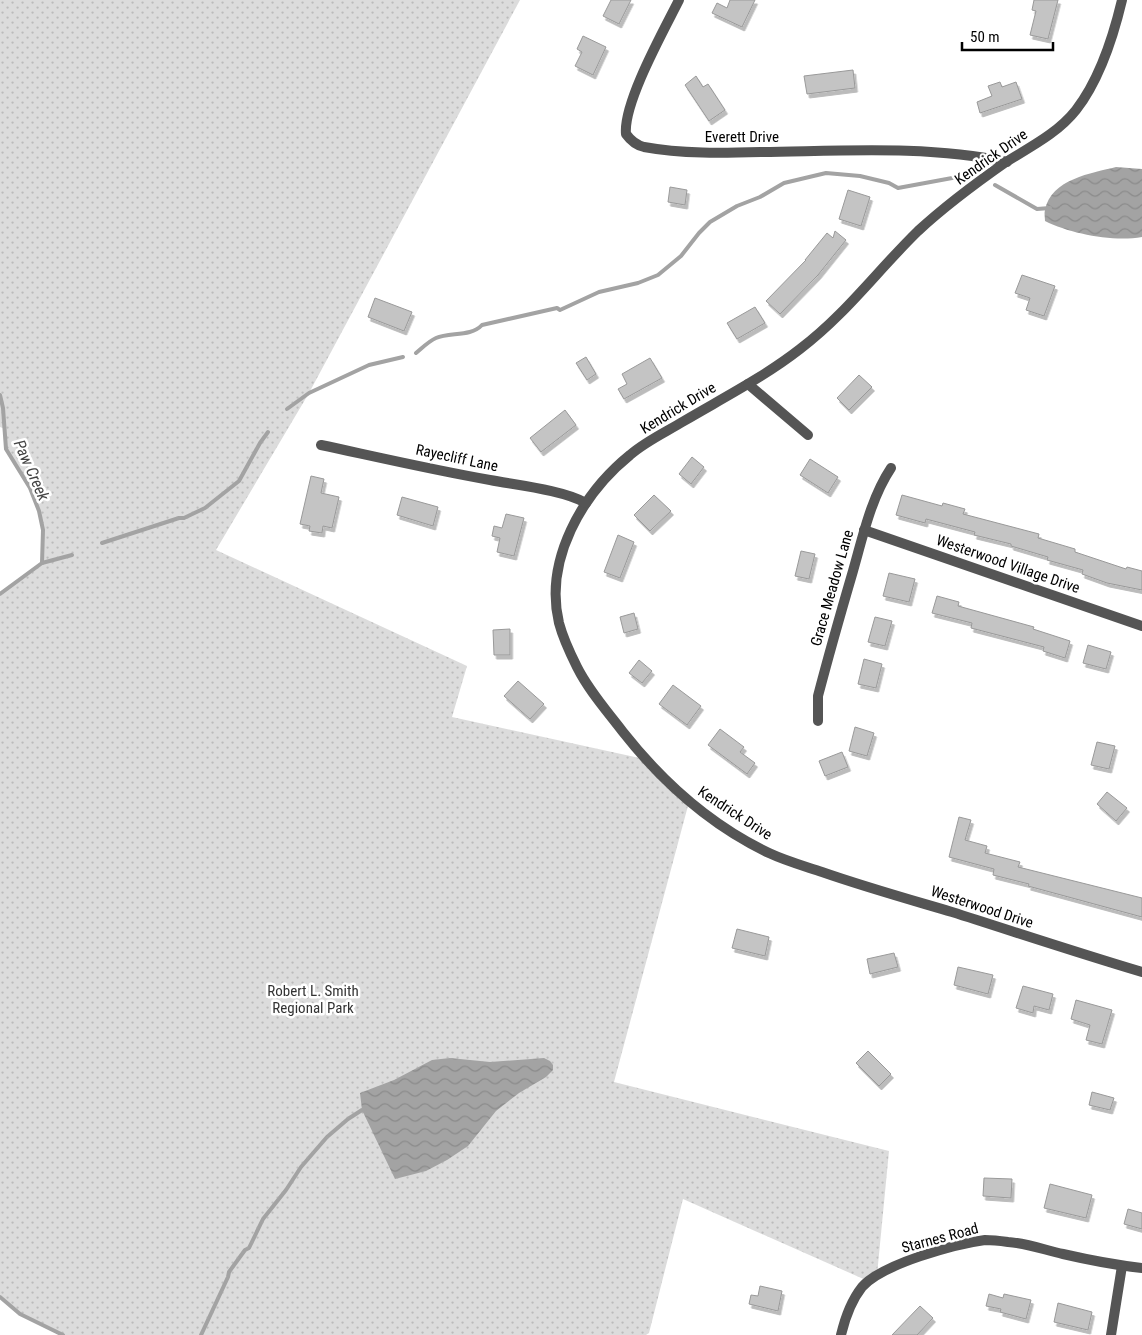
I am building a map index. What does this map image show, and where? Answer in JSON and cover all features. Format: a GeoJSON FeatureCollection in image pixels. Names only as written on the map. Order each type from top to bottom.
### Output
{"type":"FeatureCollection","features":[{"type":"Feature","properties":{"kind":"street","name":"Everett Drive"},"geometry":{"type":"LineString","coordinates":[[679,0],[636,91],[627,116],[626,134],[634,143],[642,147],[680,151],[728,152],[877,150],[940,152],[979,156],[1007,162]]}},
{"type":"Feature","properties":{"kind":"street","name":"Kendrick Drive"},"geometry":{"type":"LineString","coordinates":[[812,869],[762,849],[732,833],[689,802],[644,759],[600,703],[582,677],[567,646],[556,602],[559,567],[569,534],[586,503],[614,470],[631,454],[748,384],[798,351],[827,327],[917,232],[941,211],[1007,162],[1038,143],[1075,112],[1103,62],[1114,32],[1122,0]]}},
{"type":"Feature","properties":{"kind":"street"},"geometry":{"type":"LineString","coordinates":[[748,384],[808,434]]}},
{"type":"Feature","properties":{"kind":"street","name":"Rayecliff Lane"},"geometry":{"type":"LineString","coordinates":[[321,445],[558,494],[586,503]]}},
{"type":"Feature","properties":{"kind":"street","name":"Grace Meadow Lane"},"geometry":{"type":"LineString","coordinates":[[818,721],[818,696],[864,530],[876,495],[891,468]]}},
{"type":"Feature","properties":{"kind":"street","name":"Westerwood Village Drive"},"geometry":{"type":"LineString","coordinates":[[864,530],[1142,626]]}},
{"type":"Feature","properties":{"kind":"street","name":"Westerwood Drive"},"geometry":{"type":"LineString","coordinates":[[812,869],[1142,972]]}},
{"type":"Feature","properties":{"kind":"street","name":"Starnes Road"},"geometry":{"type":"LineString","coordinates":[[841,1335],[854,1298],[868,1281],[877,1275],[896,1266],[944,1250],[986,1240],[1010,1242],[1080,1258],[1142,1268]]}},
{"type":"Feature","properties":{"kind":"street"},"geometry":{"type":"LineString","coordinates":[[1111,1335],[1122,1266]]}},
{"type":"Feature","properties":{"kind":"green space","name":"Robert L. Smith Regional Park"},"geometry":{"type":"Polygon","coordinates":[[[0,0],[520,0],[309,393],[216,550],[467,666],[452,717],[644,759],[689,802],[614,1082],[889,1151],[877,1275],[868,1281],[683,1199],[649,1333],[646,1335],[63,1335],[20,1314],[0,1297],[0,594],[42,563],[43,531],[39,511],[30,488],[6,449],[5,429],[0,427],[0,0]]]}},
{"type":"Feature","properties":{"kind":"water"},"geometry":{"type":"Polygon","coordinates":[[[1116,167],[1142,169],[1142,237],[1105,238],[1092,236],[1067,230],[1045,221],[1045,211],[1049,199],[1064,184],[1085,175],[1116,167]]]}},
{"type":"Feature","properties":{"kind":"water"},"geometry":{"type":"Polygon","coordinates":[[[450,1058],[490,1062],[544,1058],[553,1065],[553,1070],[546,1077],[519,1093],[496,1111],[468,1146],[426,1171],[395,1179],[362,1110],[360,1093],[394,1080],[432,1060],[450,1058]]]}},
{"type":"Feature","properties":{"kind":"building"},"geometry":{"type":"Polygon","coordinates":[[[611,0],[631,0],[619,24],[603,16],[611,0]]]}},
{"type":"Feature","properties":{"kind":"building"},"geometry":{"type":"Polygon","coordinates":[[[730,0],[755,0],[742,27],[712,13],[717,3],[727,8],[730,0]]]}},
{"type":"Feature","properties":{"kind":"building"},"geometry":{"type":"Polygon","coordinates":[[[1034,0],[1058,0],[1048,39],[1030,35],[1036,11],[1032,10],[1034,0]]]}},
{"type":"Feature","properties":{"kind":"building"},"geometry":{"type":"Polygon","coordinates":[[[583,36],[606,47],[593,75],[575,66],[582,52],[577,49],[583,36]]]}},
{"type":"Feature","properties":{"kind":"building"},"geometry":{"type":"Polygon","coordinates":[[[853,70],[855,88],[807,94],[804,76],[853,70]]]}},
{"type":"Feature","properties":{"kind":"building"},"geometry":{"type":"Polygon","coordinates":[[[696,76],[703,87],[708,84],[725,110],[709,121],[685,85],[696,76]]]}},
{"type":"Feature","properties":{"kind":"building"},"geometry":{"type":"Polygon","coordinates":[[[1000,82],[1002,87],[1016,82],[1022,99],[980,113],[977,102],[992,96],[988,86],[1000,82]]]}},
{"type":"Feature","properties":{"kind":"building"},"geometry":{"type":"Polygon","coordinates":[[[670,187],[687,190],[685,205],[668,202],[670,187]]]}},
{"type":"Feature","properties":{"kind":"building"},"geometry":{"type":"Polygon","coordinates":[[[848,190],[870,197],[861,226],[839,219],[848,190]]]}},
{"type":"Feature","properties":{"kind":"building"},"geometry":{"type":"Polygon","coordinates":[[[835,231],[846,240],[818,275],[780,314],[766,301],[806,260],[827,233],[833,238],[835,231]]]}},
{"type":"Feature","properties":{"kind":"building"},"geometry":{"type":"Polygon","coordinates":[[[1022,275],[1055,286],[1044,316],[1026,310],[1030,298],[1015,293],[1022,275]]]}},
{"type":"Feature","properties":{"kind":"building"},"geometry":{"type":"Polygon","coordinates":[[[375,298],[412,312],[404,331],[368,317],[375,298]]]}},
{"type":"Feature","properties":{"kind":"building"},"geometry":{"type":"Polygon","coordinates":[[[755,307],[765,323],[737,339],[727,323],[755,307]]]}},
{"type":"Feature","properties":{"kind":"building"},"geometry":{"type":"Polygon","coordinates":[[[586,357],[596,374],[587,380],[576,363],[586,357]]]}},
{"type":"Feature","properties":{"kind":"building"},"geometry":{"type":"Polygon","coordinates":[[[650,358],[662,378],[624,399],[618,389],[627,384],[622,374],[650,358]]]}},
{"type":"Feature","properties":{"kind":"building"},"geometry":{"type":"Polygon","coordinates":[[[859,375],[872,387],[849,410],[837,398],[859,375]]]}},
{"type":"Feature","properties":{"kind":"building"},"geometry":{"type":"Polygon","coordinates":[[[565,410],[576,425],[541,452],[530,438],[565,410]]]}},
{"type":"Feature","properties":{"kind":"building"},"geometry":{"type":"Polygon","coordinates":[[[692,457],[704,467],[691,484],[679,474],[692,457]]]}},
{"type":"Feature","properties":{"kind":"building"},"geometry":{"type":"Polygon","coordinates":[[[810,459],[838,477],[828,493],[800,475],[810,459]]]}},
{"type":"Feature","properties":{"kind":"building"},"geometry":{"type":"Polygon","coordinates":[[[311,476],[324,479],[321,493],[339,497],[332,528],[323,526],[322,533],[309,531],[310,526],[300,524],[311,476]]]}},
{"type":"Feature","properties":{"kind":"building"},"geometry":{"type":"Polygon","coordinates":[[[654,495],[671,511],[650,531],[634,515],[654,495]]]}},
{"type":"Feature","properties":{"kind":"building"},"geometry":{"type":"Polygon","coordinates":[[[902,495],[942,506],[943,503],[965,509],[963,514],[1039,534],[1038,538],[1075,549],[1075,552],[1126,569],[1127,567],[1142,571],[1142,590],[1107,583],[1082,574],[1083,570],[1047,560],[1048,557],[1011,546],[1011,544],[974,535],[975,532],[926,519],[925,523],[896,515],[902,495]]]}},
{"type":"Feature","properties":{"kind":"building"},"geometry":{"type":"Polygon","coordinates":[[[402,497],[438,507],[433,526],[397,515],[402,497]]]}},
{"type":"Feature","properties":{"kind":"building"},"geometry":{"type":"Polygon","coordinates":[[[506,514],[524,518],[514,556],[497,552],[500,538],[492,536],[494,526],[502,528],[506,514]]]}},
{"type":"Feature","properties":{"kind":"building"},"geometry":{"type":"Polygon","coordinates":[[[618,535],[634,542],[620,578],[604,572],[618,535]]]}},
{"type":"Feature","properties":{"kind":"building"},"geometry":{"type":"Polygon","coordinates":[[[801,551],[815,554],[809,579],[795,576],[801,551]]]}},
{"type":"Feature","properties":{"kind":"building"},"geometry":{"type":"Polygon","coordinates":[[[889,573],[915,579],[909,602],[883,596],[889,573]]]}},
{"type":"Feature","properties":{"kind":"building"},"geometry":{"type":"Polygon","coordinates":[[[937,596],[959,602],[958,606],[1034,627],[1033,629],[1070,641],[1065,658],[1043,651],[1044,647],[971,628],[972,623],[932,613],[937,596]]]}},
{"type":"Feature","properties":{"kind":"building"},"geometry":{"type":"Polygon","coordinates":[[[634,613],[638,629],[624,633],[620,617],[634,613]]]}},
{"type":"Feature","properties":{"kind":"building"},"geometry":{"type":"Polygon","coordinates":[[[875,617],[892,621],[885,646],[868,642],[875,617]]]}},
{"type":"Feature","properties":{"kind":"building"},"geometry":{"type":"Polygon","coordinates":[[[510,629],[510,655],[494,655],[493,630],[510,629]]]}},
{"type":"Feature","properties":{"kind":"building"},"geometry":{"type":"Polygon","coordinates":[[[1088,645],[1111,652],[1106,669],[1083,663],[1088,645]]]}},
{"type":"Feature","properties":{"kind":"building"},"geometry":{"type":"Polygon","coordinates":[[[864,659],[882,664],[876,688],[858,684],[864,659]]]}},
{"type":"Feature","properties":{"kind":"building"},"geometry":{"type":"Polygon","coordinates":[[[639,660],[652,671],[642,683],[629,673],[639,660]]]}},
{"type":"Feature","properties":{"kind":"building"},"geometry":{"type":"Polygon","coordinates":[[[518,681],[544,704],[530,719],[504,696],[518,681]]]}},
{"type":"Feature","properties":{"kind":"building"},"geometry":{"type":"Polygon","coordinates":[[[673,685],[701,706],[687,725],[659,704],[673,685]]]}},
{"type":"Feature","properties":{"kind":"building"},"geometry":{"type":"Polygon","coordinates":[[[855,727],[874,733],[867,756],[849,751],[855,727]]]}},
{"type":"Feature","properties":{"kind":"building"},"geometry":{"type":"Polygon","coordinates":[[[720,729],[744,747],[740,752],[755,763],[747,774],[708,745],[720,729]]]}},
{"type":"Feature","properties":{"kind":"building"},"geometry":{"type":"Polygon","coordinates":[[[1097,742],[1115,746],[1109,769],[1091,765],[1097,742]]]}},
{"type":"Feature","properties":{"kind":"building"},"geometry":{"type":"Polygon","coordinates":[[[842,752],[848,767],[825,776],[819,761],[842,752]]]}},
{"type":"Feature","properties":{"kind":"building"},"geometry":{"type":"Polygon","coordinates":[[[1107,792],[1127,808],[1116,821],[1097,804],[1107,792]]]}},
{"type":"Feature","properties":{"kind":"building"},"geometry":{"type":"Polygon","coordinates":[[[959,817],[971,820],[965,840],[987,846],[985,853],[1020,862],[1018,867],[1142,898],[1142,917],[1028,886],[1029,884],[993,875],[994,869],[949,857],[959,817]]]}},
{"type":"Feature","properties":{"kind":"building"},"geometry":{"type":"Polygon","coordinates":[[[737,929],[769,937],[765,956],[732,948],[737,929]]]}},
{"type":"Feature","properties":{"kind":"building"},"geometry":{"type":"Polygon","coordinates":[[[894,953],[898,967],[870,974],[867,959],[894,953]]]}},
{"type":"Feature","properties":{"kind":"building"},"geometry":{"type":"Polygon","coordinates":[[[958,967],[993,975],[988,994],[954,985],[958,967]]]}},
{"type":"Feature","properties":{"kind":"building"},"geometry":{"type":"Polygon","coordinates":[[[1023,986],[1053,994],[1049,1010],[1034,1006],[1033,1013],[1016,1008],[1023,986]]]}},
{"type":"Feature","properties":{"kind":"building"},"geometry":{"type":"Polygon","coordinates":[[[1076,1000],[1112,1010],[1102,1044],[1086,1040],[1090,1025],[1071,1019],[1076,1000]]]}},
{"type":"Feature","properties":{"kind":"building"},"geometry":{"type":"Polygon","coordinates":[[[868,1051],[891,1074],[879,1086],[856,1063],[868,1051]]]}},
{"type":"Feature","properties":{"kind":"building"},"geometry":{"type":"Polygon","coordinates":[[[1092,1092],[1114,1098],[1110,1110],[1089,1105],[1092,1092]]]}},
{"type":"Feature","properties":{"kind":"building"},"geometry":{"type":"Polygon","coordinates":[[[984,1178],[1012,1179],[1011,1198],[983,1196],[984,1178]]]}},
{"type":"Feature","properties":{"kind":"building"},"geometry":{"type":"Polygon","coordinates":[[[1050,1184],[1092,1195],[1086,1218],[1044,1208],[1050,1184]]]}},
{"type":"Feature","properties":{"kind":"building"},"geometry":{"type":"Polygon","coordinates":[[[1128,1209],[1142,1213],[1142,1229],[1124,1224],[1128,1209]]]}},
{"type":"Feature","properties":{"kind":"building"},"geometry":{"type":"Polygon","coordinates":[[[760,1286],[782,1291],[778,1311],[749,1304],[751,1295],[758,1296],[760,1286]]]}},
{"type":"Feature","properties":{"kind":"building"},"geometry":{"type":"Polygon","coordinates":[[[989,1294],[1003,1298],[1004,1294],[1031,1300],[1026,1319],[1000,1312],[1001,1309],[986,1306],[989,1294]]]}},
{"type":"Feature","properties":{"kind":"building"},"geometry":{"type":"Polygon","coordinates":[[[1058,1303],[1092,1312],[1088,1330],[1054,1322],[1058,1303]]]}},
{"type":"Feature","properties":{"kind":"building"},"geometry":{"type":"Polygon","coordinates":[[[920,1306],[933,1318],[917,1335],[892,1335],[920,1306]]]}},
{"type":"Feature","properties":{"kind":"waterway"},"geometry":{"type":"LineString","coordinates":[[416,353],[431,341],[442,336],[466,333],[482,325],[557,308],[560,310],[599,292],[638,283],[658,275],[681,256],[710,222],[737,206],[760,197],[784,183],[826,173],[860,176],[889,183],[898,188],[963,176]]}},
{"type":"Feature","properties":{"kind":"waterway"},"geometry":{"type":"LineString","coordinates":[[995,185],[1037,209],[1050,208]]}},
{"type":"Feature","properties":{"kind":"waterway"},"geometry":{"type":"LineString","coordinates":[[287,409],[309,393],[369,365],[403,357]]}},
{"type":"Feature","properties":{"kind":"waterway","name":"Paw Creek"},"geometry":{"type":"LineString","coordinates":[[0,395],[3,408],[6,449],[30,488],[39,511],[43,530],[42,563]]}},
{"type":"Feature","properties":{"kind":"waterway"},"geometry":{"type":"LineString","coordinates":[[102,543],[184,518],[205,508],[239,481],[268,432]]}},
{"type":"Feature","properties":{"kind":"waterway","name":"Paw Creek"},"geometry":{"type":"LineString","coordinates":[[0,594],[42,563],[72,555]]}},
{"type":"Feature","properties":{"kind":"waterway"},"geometry":{"type":"LineString","coordinates":[[201,1335],[229,1272],[245,1250],[249,1248],[263,1219],[301,1167],[327,1137],[348,1119],[362,1110],[365,1111]]}},
{"type":"Feature","properties":{"kind":"waterway","name":"Paw Creek"},"geometry":{"type":"LineString","coordinates":[[0,1297],[20,1314],[63,1335]]}}]}
